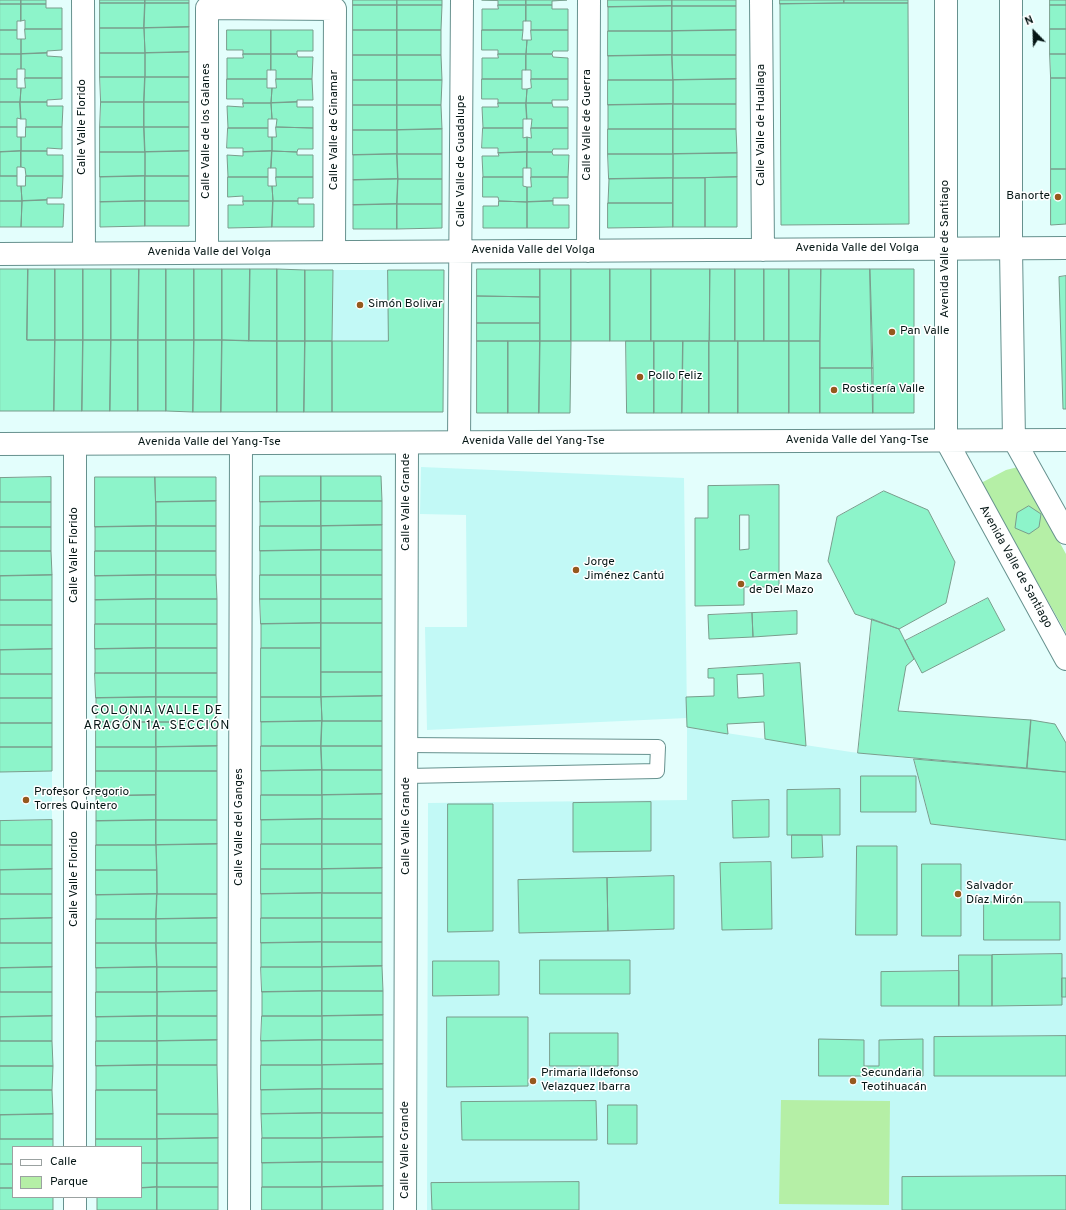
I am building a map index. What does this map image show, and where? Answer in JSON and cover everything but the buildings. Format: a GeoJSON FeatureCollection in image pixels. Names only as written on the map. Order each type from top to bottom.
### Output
{"type":"FeatureCollection","features":[{"type":"Feature","properties":{"kind":"street","name":"Calle Valle Florido"},"geometry":{"type":"LineString","coordinates":[[83,0],[84,253]]}},
{"type":"Feature","properties":{"kind":"street","name":"Calle Valle de Guadalupe"},"geometry":{"type":"LineString","coordinates":[[459,442],[462,251],[462,0]]}},
{"type":"Feature","properties":{"kind":"street","name":"Calle Valle de Guerra"},"geometry":{"type":"LineString","coordinates":[[588,0],[588,251]]}},
{"type":"Feature","properties":{"kind":"street","name":"Calle Valle de Huallaga"},"geometry":{"type":"LineString","coordinates":[[761,0],[763,250]]}},
{"type":"Feature","properties":{"kind":"street","name":"Avenida Valle de Santiago"},"geometry":{"type":"LineString","coordinates":[[946,0],[946,440],[1066,659]]}},
{"type":"Feature","properties":{"kind":"street"},"geometry":{"type":"LineString","coordinates":[[1011,0],[1011,249],[1014,440],[1066,533]]}},
{"type":"Feature","properties":{"kind":"street","name":"Calle Valle de los Galanes"},"geometry":{"type":"LineString","coordinates":[[207,253],[207,8],[335,9]]}},
{"type":"Feature","properties":{"kind":"street","name":"Calle Valle de Ginamar"},"geometry":{"type":"LineString","coordinates":[[334,252],[335,9]]}},
{"type":"Feature","properties":{"kind":"street","name":"Avenida Valle del Volga"},"geometry":{"type":"LineString","coordinates":[[0,254],[1066,248]]}},
{"type":"Feature","properties":{"kind":"street","name":"Avenida Valle del Yang-Tse"},"geometry":{"type":"LineString","coordinates":[[0,444],[1066,440]]}},
{"type":"Feature","properties":{"kind":"street","name":"Calle Valle del Ganges"},"geometry":{"type":"LineString","coordinates":[[239,1210],[241,443]]}},
{"type":"Feature","properties":{"kind":"street","name":"Calle Valle Grande"},"geometry":{"type":"LineString","coordinates":[[405,1210],[407,443]]}},
{"type":"Feature","properties":{"kind":"street","name":"Calle Valle Florido"},"geometry":{"type":"LineString","coordinates":[[75,444],[75,1146]]}},
{"type":"Feature","properties":{"kind":"street"},"geometry":{"type":"LineString","coordinates":[[75,1198],[75,1210]]}},
{"type":"Feature","properties":{"kind":"lane"},"geometry":{"type":"LineString","coordinates":[[407,745],[658,747],[657,771],[407,776]]}},
{"type":"Feature","properties":{"kind":"shaded area","name":"Simón Bolivar"},"geometry":{"type":"Polygon","coordinates":[[[333,270],[388,270],[388,341],[332,341],[333,270]]]}},
{"type":"Feature","properties":{"kind":"shaded area","name":"Jorge Jiménez Cantú"},"geometry":{"type":"Polygon","coordinates":[[[421,467],[684,478],[687,718],[427,730],[425,627],[467,627],[466,515],[420,514],[421,467]]]}},
{"type":"Feature","properties":{"kind":"shaded area"},"geometry":{"type":"Polygon","coordinates":[[[687,727],[851,752],[914,759],[932,824],[1066,840],[1066,1210],[427,1210],[428,803],[687,800],[687,727]]]}},
{"type":"Feature","properties":{"kind":"shaded area","name":"Profesor Gregorio Torres Quintero"},"geometry":{"type":"Polygon","coordinates":[[[52,771],[52,820],[0,821],[0,772],[52,771]]]}},
{"type":"Feature","properties":{"kind":"green space"},"geometry":{"type":"Polygon","coordinates":[[[1018,467],[1066,554],[1066,633],[981,483],[1006,470],[1018,467]]]}},
{"type":"Feature","properties":{"kind":"green space"},"geometry":{"type":"Polygon","coordinates":[[[781,1100],[890,1101],[889,1205],[779,1204],[781,1100]]]}},
{"type":"Feature","properties":{"kind":"place","name":"Banorte"},"geometry":{"type":"Point","coordinates":[1058,197]}},
{"type":"Feature","properties":{"kind":"place","name":"Simón Bolivar"},"geometry":{"type":"Point","coordinates":[360,305]}},
{"type":"Feature","properties":{"kind":"place","name":"Pan Valle"},"geometry":{"type":"Point","coordinates":[892,332]}},
{"type":"Feature","properties":{"kind":"place","name":"Pollo Feliz"},"geometry":{"type":"Point","coordinates":[640,377]}},
{"type":"Feature","properties":{"kind":"place","name":"Rosticería Valle"},"geometry":{"type":"Point","coordinates":[834,390]}},
{"type":"Feature","properties":{"kind":"place","name":"Jorge Jiménez Cantú"},"geometry":{"type":"Point","coordinates":[576,570]}},
{"type":"Feature","properties":{"kind":"place","name":"Carmen Maza de Del Mazo"},"geometry":{"type":"Point","coordinates":[741,584]}},
{"type":"Feature","properties":{"kind":"place","name":"Profesor Gregorio Torres Quintero"},"geometry":{"type":"Point","coordinates":[26,800]}},
{"type":"Feature","properties":{"kind":"place","name":"Salvador Díaz Mirón"},"geometry":{"type":"Point","coordinates":[958,894]}},
{"type":"Feature","properties":{"kind":"place","name":"Primaria Ildefonso Velazquez Ibarra"},"geometry":{"type":"Point","coordinates":[533,1081]}},
{"type":"Feature","properties":{"kind":"place","name":"Secundaria Teotihuacán"},"geometry":{"type":"Point","coordinates":[853,1081]}},
{"type":"Feature","properties":{"kind":"district","name":"COLONIA VALLE DE ARAGÓN 1A. SECCIÓN"},"geometry":{"type":"Point","coordinates":[157,718]}}]}
